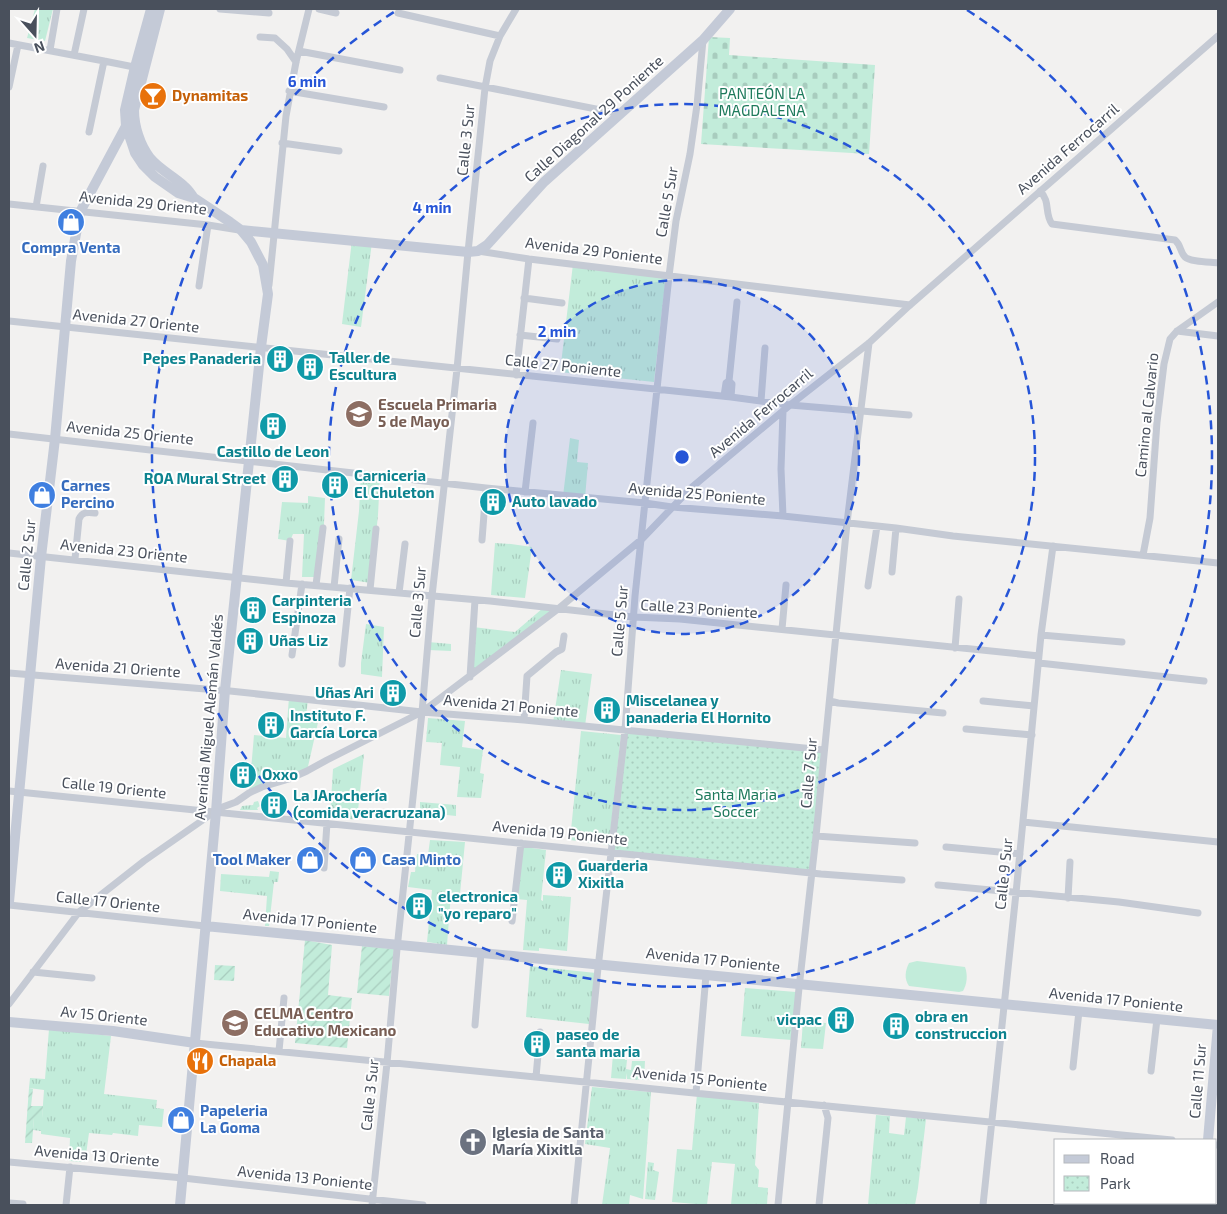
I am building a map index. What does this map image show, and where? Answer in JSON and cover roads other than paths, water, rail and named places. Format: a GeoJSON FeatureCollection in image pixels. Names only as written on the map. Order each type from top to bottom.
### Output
{"type":"FeatureCollection","features":[{"type":"Feature","properties":{"kind":"main road"},"geometry":{"type":"LineString","coordinates":[[151,9],[134,110],[134,119],[143,148],[150,159],[185,187],[194,198],[241,230],[251,242],[263,264],[268,294]]}},
{"type":"Feature","properties":{"kind":"main road"},"geometry":{"type":"LineString","coordinates":[[160,9],[125,110],[126,126],[135,153],[143,165],[155,177],[178,193],[194,198]]}},
{"type":"Feature","properties":{"kind":"main road","name":"Calle Diagonal 29 Poniente"},"geometry":{"type":"LineString","coordinates":[[473,251],[487,245],[544,182],[703,40],[730,9]]}},
{"type":"Feature","properties":{"kind":"main road"},"geometry":{"type":"LineString","coordinates":[[126,126],[134,119]]}},
{"type":"Feature","properties":{"kind":"main road","name":"Calle 2 Sur"},"geometry":{"type":"LineString","coordinates":[[9,903],[14,792],[31,675],[71,261],[80,212],[126,126]]}},
{"type":"Feature","properties":{"kind":"main road","name":"Avenida 29 Oriente"},"geometry":{"type":"LineString","coordinates":[[241,230],[275,233]]}},
{"type":"Feature","properties":{"kind":"main road","name":"Avenida 29 Poniente"},"geometry":{"type":"LineString","coordinates":[[275,233],[473,251]]}},
{"type":"Feature","properties":{"kind":"main road","name":"Avenida Miguel Alemán Valdés"},"geometry":{"type":"LineString","coordinates":[[180,1205],[216,812],[225,690],[268,294]]}},
{"type":"Feature","properties":{"kind":"main road","name":"Avenida 17 Poniente"},"geometry":{"type":"LineString","coordinates":[[205,926],[1218,1025]]}},
{"type":"Feature","properties":{"kind":"main road","name":"Av 15 Oriente"},"geometry":{"type":"LineString","coordinates":[[9,1022],[114,1031],[195,1043]]}},
{"type":"Feature","properties":{"kind":"main road","name":"Calle 11 Sur"},"geometry":{"type":"LineString","coordinates":[[1208,1139],[1218,1025]]}},
{"type":"Feature","properties":{"kind":"street"},"geometry":{"type":"LineString","coordinates":[[50,50],[57,9]]}},
{"type":"Feature","properties":{"kind":"street"},"geometry":{"type":"LineString","coordinates":[[74,55],[84,9]]}},
{"type":"Feature","properties":{"kind":"street"},"geometry":{"type":"LineString","coordinates":[[220,9],[268,13]]}},
{"type":"Feature","properties":{"kind":"street","name":"Avenida Miguel Alemán Valdés"},"geometry":{"type":"LineString","coordinates":[[268,294],[282,143],[289,92],[309,9]]}},
{"type":"Feature","properties":{"kind":"street"},"geometry":{"type":"LineString","coordinates":[[319,9],[336,13]]}},
{"type":"Feature","properties":{"kind":"street","name":"Calle 3 Sur"},"geometry":{"type":"LineString","coordinates":[[373,1202],[432,596],[457,368],[473,251],[485,88],[490,61],[500,36],[516,9]]}},
{"type":"Feature","properties":{"kind":"street"},"geometry":{"type":"LineString","coordinates":[[398,12],[500,36]]}},
{"type":"Feature","properties":{"kind":"street","name":"Avenida Ferrocarril"},"geometry":{"type":"LineString","coordinates":[[9,1004],[79,912],[144,860],[220,808],[238,802],[249,793],[262,787],[289,779],[307,771],[422,712],[558,609],[642,539],[691,488],[790,405],[869,343],[1218,36]]}},
{"type":"Feature","properties":{"kind":"street"},"geometry":{"type":"LineString","coordinates":[[260,37],[275,38],[287,49],[296,62]]}},
{"type":"Feature","properties":{"kind":"street","name":"Calle 5 Sur"},"geometry":{"type":"LineString","coordinates":[[574,1205],[625,730],[633,618],[669,276],[676,221],[690,154],[703,40]]}},
{"type":"Feature","properties":{"kind":"street"},"geometry":{"type":"LineString","coordinates":[[9,43],[140,69]]}},
{"type":"Feature","properties":{"kind":"street"},"geometry":{"type":"LineString","coordinates":[[9,87],[18,45]]}},
{"type":"Feature","properties":{"kind":"street"},"geometry":{"type":"LineString","coordinates":[[298,51],[400,70]]}},
{"type":"Feature","properties":{"kind":"street"},"geometry":{"type":"LineString","coordinates":[[89,132],[104,61]]}},
{"type":"Feature","properties":{"kind":"street"},"geometry":{"type":"LineString","coordinates":[[440,78],[621,114]]}},
{"type":"Feature","properties":{"kind":"street"},"geometry":{"type":"LineString","coordinates":[[289,92],[384,106]]}},
{"type":"Feature","properties":{"kind":"street"},"geometry":{"type":"LineString","coordinates":[[282,143],[339,151]]}},
{"type":"Feature","properties":{"kind":"street"},"geometry":{"type":"LineString","coordinates":[[36,207],[43,166]]}},
{"type":"Feature","properties":{"kind":"street"},"geometry":{"type":"LineString","coordinates":[[1040,191],[1047,200],[1048,219],[1052,224],[1175,240],[1179,243],[1185,257],[1189,260],[1218,263]]}},
{"type":"Feature","properties":{"kind":"street","name":"Avenida 29 Oriente"},"geometry":{"type":"LineString","coordinates":[[9,204],[241,230]]}},
{"type":"Feature","properties":{"kind":"street"},"geometry":{"type":"LineString","coordinates":[[199,286],[208,225]]}},
{"type":"Feature","properties":{"kind":"street","name":"Avenida 29 Poniente"},"geometry":{"type":"LineString","coordinates":[[473,251],[792,292],[910,305]]}},
{"type":"Feature","properties":{"kind":"street"},"geometry":{"type":"LineString","coordinates":[[516,375],[529,259]]}},
{"type":"Feature","properties":{"kind":"street"},"geometry":{"type":"LineString","coordinates":[[524,298],[562,303]]}},
{"type":"Feature","properties":{"kind":"street"},"geometry":{"type":"LineString","coordinates":[[728,397],[732,384],[729,381],[737,302]]}},
{"type":"Feature","properties":{"kind":"street","name":"Camino al Calvario"},"geometry":{"type":"LineString","coordinates":[[1143,555],[1150,518],[1157,422],[1164,364],[1170,339],[1177,331],[1218,302]]}},
{"type":"Feature","properties":{"kind":"street","name":"Avenida 27 Oriente"},"geometry":{"type":"LineString","coordinates":[[9,321],[261,348]]}},
{"type":"Feature","properties":{"kind":"street"},"geometry":{"type":"LineString","coordinates":[[1177,331],[1218,336]]}},
{"type":"Feature","properties":{"kind":"street"},"geometry":{"type":"LineString","coordinates":[[520,335],[557,339]]}},
{"type":"Feature","properties":{"kind":"street","name":"Calle 7 Sur"},"geometry":{"type":"LineString","coordinates":[[778,1205],[847,523],[869,343]]}},
{"type":"Feature","properties":{"kind":"street","name":"Calle 27 Poniente"},"geometry":{"type":"LineString","coordinates":[[261,348],[657,389],[790,405],[909,415]]}},
{"type":"Feature","properties":{"kind":"street"},"geometry":{"type":"LineString","coordinates":[[761,401],[766,348]]}},
{"type":"Feature","properties":{"kind":"street"},"geometry":{"type":"LineString","coordinates":[[783,411],[781,469],[783,516]]}},
{"type":"Feature","properties":{"kind":"street"},"geometry":{"type":"LineString","coordinates":[[525,492],[533,423]]}},
{"type":"Feature","properties":{"kind":"street","name":"Avenida 25 Oriente"},"geometry":{"type":"LineString","coordinates":[[9,434],[249,460]]}},
{"type":"Feature","properties":{"kind":"street","name":"Avenida 25 Poniente"},"geometry":{"type":"LineString","coordinates":[[249,460],[486,488],[783,516],[953,536],[1218,563]]}},
{"type":"Feature","properties":{"kind":"street"},"geometry":{"type":"LineString","coordinates":[[482,540],[486,488]]}},
{"type":"Feature","properties":{"kind":"street"},"geometry":{"type":"LineString","coordinates":[[75,559],[79,519],[86,512],[94,513]]}},
{"type":"Feature","properties":{"kind":"street"},"geometry":{"type":"LineString","coordinates":[[868,586],[877,526]]}},
{"type":"Feature","properties":{"kind":"street"},"geometry":{"type":"LineString","coordinates":[[316,585],[323,528]]}},
{"type":"Feature","properties":{"kind":"street"},"geometry":{"type":"LineString","coordinates":[[892,572],[896,528]]}},
{"type":"Feature","properties":{"kind":"street"},"geometry":{"type":"LineString","coordinates":[[370,590],[376,529]]}},
{"type":"Feature","properties":{"kind":"street"},"geometry":{"type":"LineString","coordinates":[[334,587],[339,539]]}},
{"type":"Feature","properties":{"kind":"street"},"geometry":{"type":"LineString","coordinates":[[286,583],[290,541]]}},
{"type":"Feature","properties":{"kind":"street"},"geometry":{"type":"LineString","coordinates":[[399,593],[404,544]]}},
{"type":"Feature","properties":{"kind":"street","name":"Calle 9 Sur"},"geometry":{"type":"LineString","coordinates":[[983,1205],[1041,634],[1053,546]]}},
{"type":"Feature","properties":{"kind":"street","name":"Avenida 23 Oriente"},"geometry":{"type":"LineString","coordinates":[[9,553],[237,577]]}},
{"type":"Feature","properties":{"kind":"street","name":"Calle 23 Poniente"},"geometry":{"type":"LineString","coordinates":[[237,577],[490,601],[633,618],[680,619],[782,629],[955,648],[1204,681]]}},
{"type":"Feature","properties":{"kind":"street"},"geometry":{"type":"LineString","coordinates":[[292,655],[302,584]]}},
{"type":"Feature","properties":{"kind":"street"},"geometry":{"type":"LineString","coordinates":[[782,629],[786,584]]}},
{"type":"Feature","properties":{"kind":"street"},"geometry":{"type":"LineString","coordinates":[[342,664],[350,588]]}},
{"type":"Feature","properties":{"kind":"street"},"geometry":{"type":"LineString","coordinates":[[955,648],[959,599]]}},
{"type":"Feature","properties":{"kind":"street"},"geometry":{"type":"LineString","coordinates":[[470,677],[475,600]]}},
{"type":"Feature","properties":{"kind":"street"},"geometry":{"type":"LineString","coordinates":[[1041,634],[1122,642]]}},
{"type":"Feature","properties":{"kind":"street"},"geometry":{"type":"LineString","coordinates":[[524,720],[528,676],[562,649],[564,636]]}},
{"type":"Feature","properties":{"kind":"street","name":"Avenida 21 Oriente"},"geometry":{"type":"LineString","coordinates":[[9,673],[225,690]]}},
{"type":"Feature","properties":{"kind":"street","name":"Avenida 21 Poniente"},"geometry":{"type":"LineString","coordinates":[[225,690],[422,712],[524,720],[824,750]]}},
{"type":"Feature","properties":{"kind":"street"},"geometry":{"type":"LineString","coordinates":[[830,701],[943,713]]}},
{"type":"Feature","properties":{"kind":"street"},"geometry":{"type":"LineString","coordinates":[[983,701],[1034,706]]}},
{"type":"Feature","properties":{"kind":"street"},"geometry":{"type":"LineString","coordinates":[[966,729],[1032,735]]}},
{"type":"Feature","properties":{"kind":"street","name":"Calle 19 Oriente"},"geometry":{"type":"LineString","coordinates":[[14,792],[216,812]]}},
{"type":"Feature","properties":{"kind":"street","name":"Avenida 19 Poniente"},"geometry":{"type":"LineString","coordinates":[[216,812],[812,873],[902,880]]}},
{"type":"Feature","properties":{"kind":"street"},"geometry":{"type":"LineString","coordinates":[[1023,822],[1218,842]]}},
{"type":"Feature","properties":{"kind":"street"},"geometry":{"type":"LineString","coordinates":[[324,868],[327,823]]}},
{"type":"Feature","properties":{"kind":"street"},"geometry":{"type":"LineString","coordinates":[[816,836],[916,843]]}},
{"type":"Feature","properties":{"kind":"street"},"geometry":{"type":"LineString","coordinates":[[512,921],[521,843]]}},
{"type":"Feature","properties":{"kind":"street"},"geometry":{"type":"LineString","coordinates":[[946,847],[1020,854]]}},
{"type":"Feature","properties":{"kind":"street"},"geometry":{"type":"LineString","coordinates":[[1068,898],[1070,862]]}},
{"type":"Feature","properties":{"kind":"street"},"geometry":{"type":"LineString","coordinates":[[938,885],[1119,902],[1198,913]]}},
{"type":"Feature","properties":{"kind":"street","name":"Calle 17 Oriente"},"geometry":{"type":"LineString","coordinates":[[9,903],[205,926]]}},
{"type":"Feature","properties":{"kind":"street"},"geometry":{"type":"LineString","coordinates":[[475,1025],[481,953]]}},
{"type":"Feature","properties":{"kind":"street"},"geometry":{"type":"LineString","coordinates":[[33,972],[92,978]]}},
{"type":"Feature","properties":{"kind":"street"},"geometry":{"type":"LineString","coordinates":[[696,1093],[706,975]]}},
{"type":"Feature","properties":{"kind":"street"},"geometry":{"type":"LineString","coordinates":[[279,1052],[284,998]]}},
{"type":"Feature","properties":{"kind":"street"},"geometry":{"type":"LineString","coordinates":[[1073,1067],[1079,1011]]}},
{"type":"Feature","properties":{"kind":"street"},"geometry":{"type":"LineString","coordinates":[[1151,1071],[1157,1019]]}},
{"type":"Feature","properties":{"kind":"street"},"geometry":{"type":"LineString","coordinates":[[536,1077],[540,1032]]}},
{"type":"Feature","properties":{"kind":"street","name":"Avenida 15 Poniente"},"geometry":{"type":"LineString","coordinates":[[195,1043],[1162,1139]]}},
{"type":"Feature","properties":{"kind":"street"},"geometry":{"type":"LineString","coordinates":[[818,1205],[828,1118],[824,1105]]}},
{"type":"Feature","properties":{"kind":"street"},"geometry":{"type":"LineString","coordinates":[[828,1118],[835,1106]]}},
{"type":"Feature","properties":{"kind":"street","name":"Avenida 13 Oriente"},"geometry":{"type":"LineString","coordinates":[[9,1162],[183,1178]]}},
{"type":"Feature","properties":{"kind":"street"},"geometry":{"type":"LineString","coordinates":[[66,1205],[70,1167]]}},
{"type":"Feature","properties":{"kind":"street","name":"Avenida 13 Poniente"},"geometry":{"type":"LineString","coordinates":[[183,1178],[373,1202],[423,1205]]}},
{"type":"Feature","properties":{"kind":"street"},"geometry":{"type":"LineString","coordinates":[[9,1203],[24,1204]]}},
{"type":"Feature","properties":{"kind":"place","name":"Dynamitas"},"geometry":{"type":"Point","coordinates":[153,96]}},
{"type":"Feature","properties":{"kind":"place","name":"Compra Venta"},"geometry":{"type":"Point","coordinates":[71,222]}},
{"type":"Feature","properties":{"kind":"place","name":"Pepes Panaderia"},"geometry":{"type":"Point","coordinates":[280,359]}},
{"type":"Feature","properties":{"kind":"place","name":"Taller de Escultura"},"geometry":{"type":"Point","coordinates":[310,367]}},
{"type":"Feature","properties":{"kind":"place","name":"Escuela Primaria 5 de Mayo"},"geometry":{"type":"Point","coordinates":[359,414]}},
{"type":"Feature","properties":{"kind":"place","name":"Castillo de Leon"},"geometry":{"type":"Point","coordinates":[273,426]}},
{"type":"Feature","properties":{"kind":"place","name":"ROA Mural Street"},"geometry":{"type":"Point","coordinates":[285,479]}},
{"type":"Feature","properties":{"kind":"place","name":"Carniceria El Chuleton"},"geometry":{"type":"Point","coordinates":[335,485]}},
{"type":"Feature","properties":{"kind":"place","name":"Carnes Percino"},"geometry":{"type":"Point","coordinates":[42,495]}},
{"type":"Feature","properties":{"kind":"place","name":"Auto lavado"},"geometry":{"type":"Point","coordinates":[493,502]}},
{"type":"Feature","properties":{"kind":"place","name":"Carpinteria Espinoza"},"geometry":{"type":"Point","coordinates":[253,610]}},
{"type":"Feature","properties":{"kind":"place","name":"Uñas Liz"},"geometry":{"type":"Point","coordinates":[250,641]}},
{"type":"Feature","properties":{"kind":"place","name":"Uñas Ari"},"geometry":{"type":"Point","coordinates":[393,693]}},
{"type":"Feature","properties":{"kind":"place","name":"Miscelanea y panaderia El Hornito"},"geometry":{"type":"Point","coordinates":[607,710]}},
{"type":"Feature","properties":{"kind":"place","name":"Instituto F. García Lorca"},"geometry":{"type":"Point","coordinates":[271,725]}},
{"type":"Feature","properties":{"kind":"place","name":"Oxxo"},"geometry":{"type":"Point","coordinates":[243,775]}},
{"type":"Feature","properties":{"kind":"place","name":"La JArochería (comida veracruzana)"},"geometry":{"type":"Point","coordinates":[274,805]}},
{"type":"Feature","properties":{"kind":"place","name":"Tool Maker"},"geometry":{"type":"Point","coordinates":[310,860]}},
{"type":"Feature","properties":{"kind":"place","name":"Casa Minto"},"geometry":{"type":"Point","coordinates":[363,860]}},
{"type":"Feature","properties":{"kind":"place","name":"Guarderia Xixitla"},"geometry":{"type":"Point","coordinates":[559,875]}},
{"type":"Feature","properties":{"kind":"place","name":"electronica \"yo reparo\""},"geometry":{"type":"Point","coordinates":[419,906]}},
{"type":"Feature","properties":{"kind":"place","name":"vicpac"},"geometry":{"type":"Point","coordinates":[841,1020]}},
{"type":"Feature","properties":{"kind":"place","name":"CELMA Centro Educativo Mexicano"},"geometry":{"type":"Point","coordinates":[235,1023]}},
{"type":"Feature","properties":{"kind":"place","name":"obra en construccion"},"geometry":{"type":"Point","coordinates":[896,1026]}},
{"type":"Feature","properties":{"kind":"place","name":"paseo de santa maria"},"geometry":{"type":"Point","coordinates":[537,1044]}},
{"type":"Feature","properties":{"kind":"place","name":"Chapala"},"geometry":{"type":"Point","coordinates":[200,1061]}},
{"type":"Feature","properties":{"kind":"place","name":"Papeleria La Goma"},"geometry":{"type":"Point","coordinates":[181,1120]}},
{"type":"Feature","properties":{"kind":"place","name":"Iglesia de Santa María Xixitla"},"geometry":{"type":"Point","coordinates":[473,1142]}},
{"type":"Feature","properties":{"kind":"park label","name":"PANTEÓN LA MAGDALENA"},"geometry":{"type":"Point","coordinates":[762,102]}},
{"type":"Feature","properties":{"kind":"park label","name":"Santa Maria Soccer"},"geometry":{"type":"Point","coordinates":[736,804]}}]}
